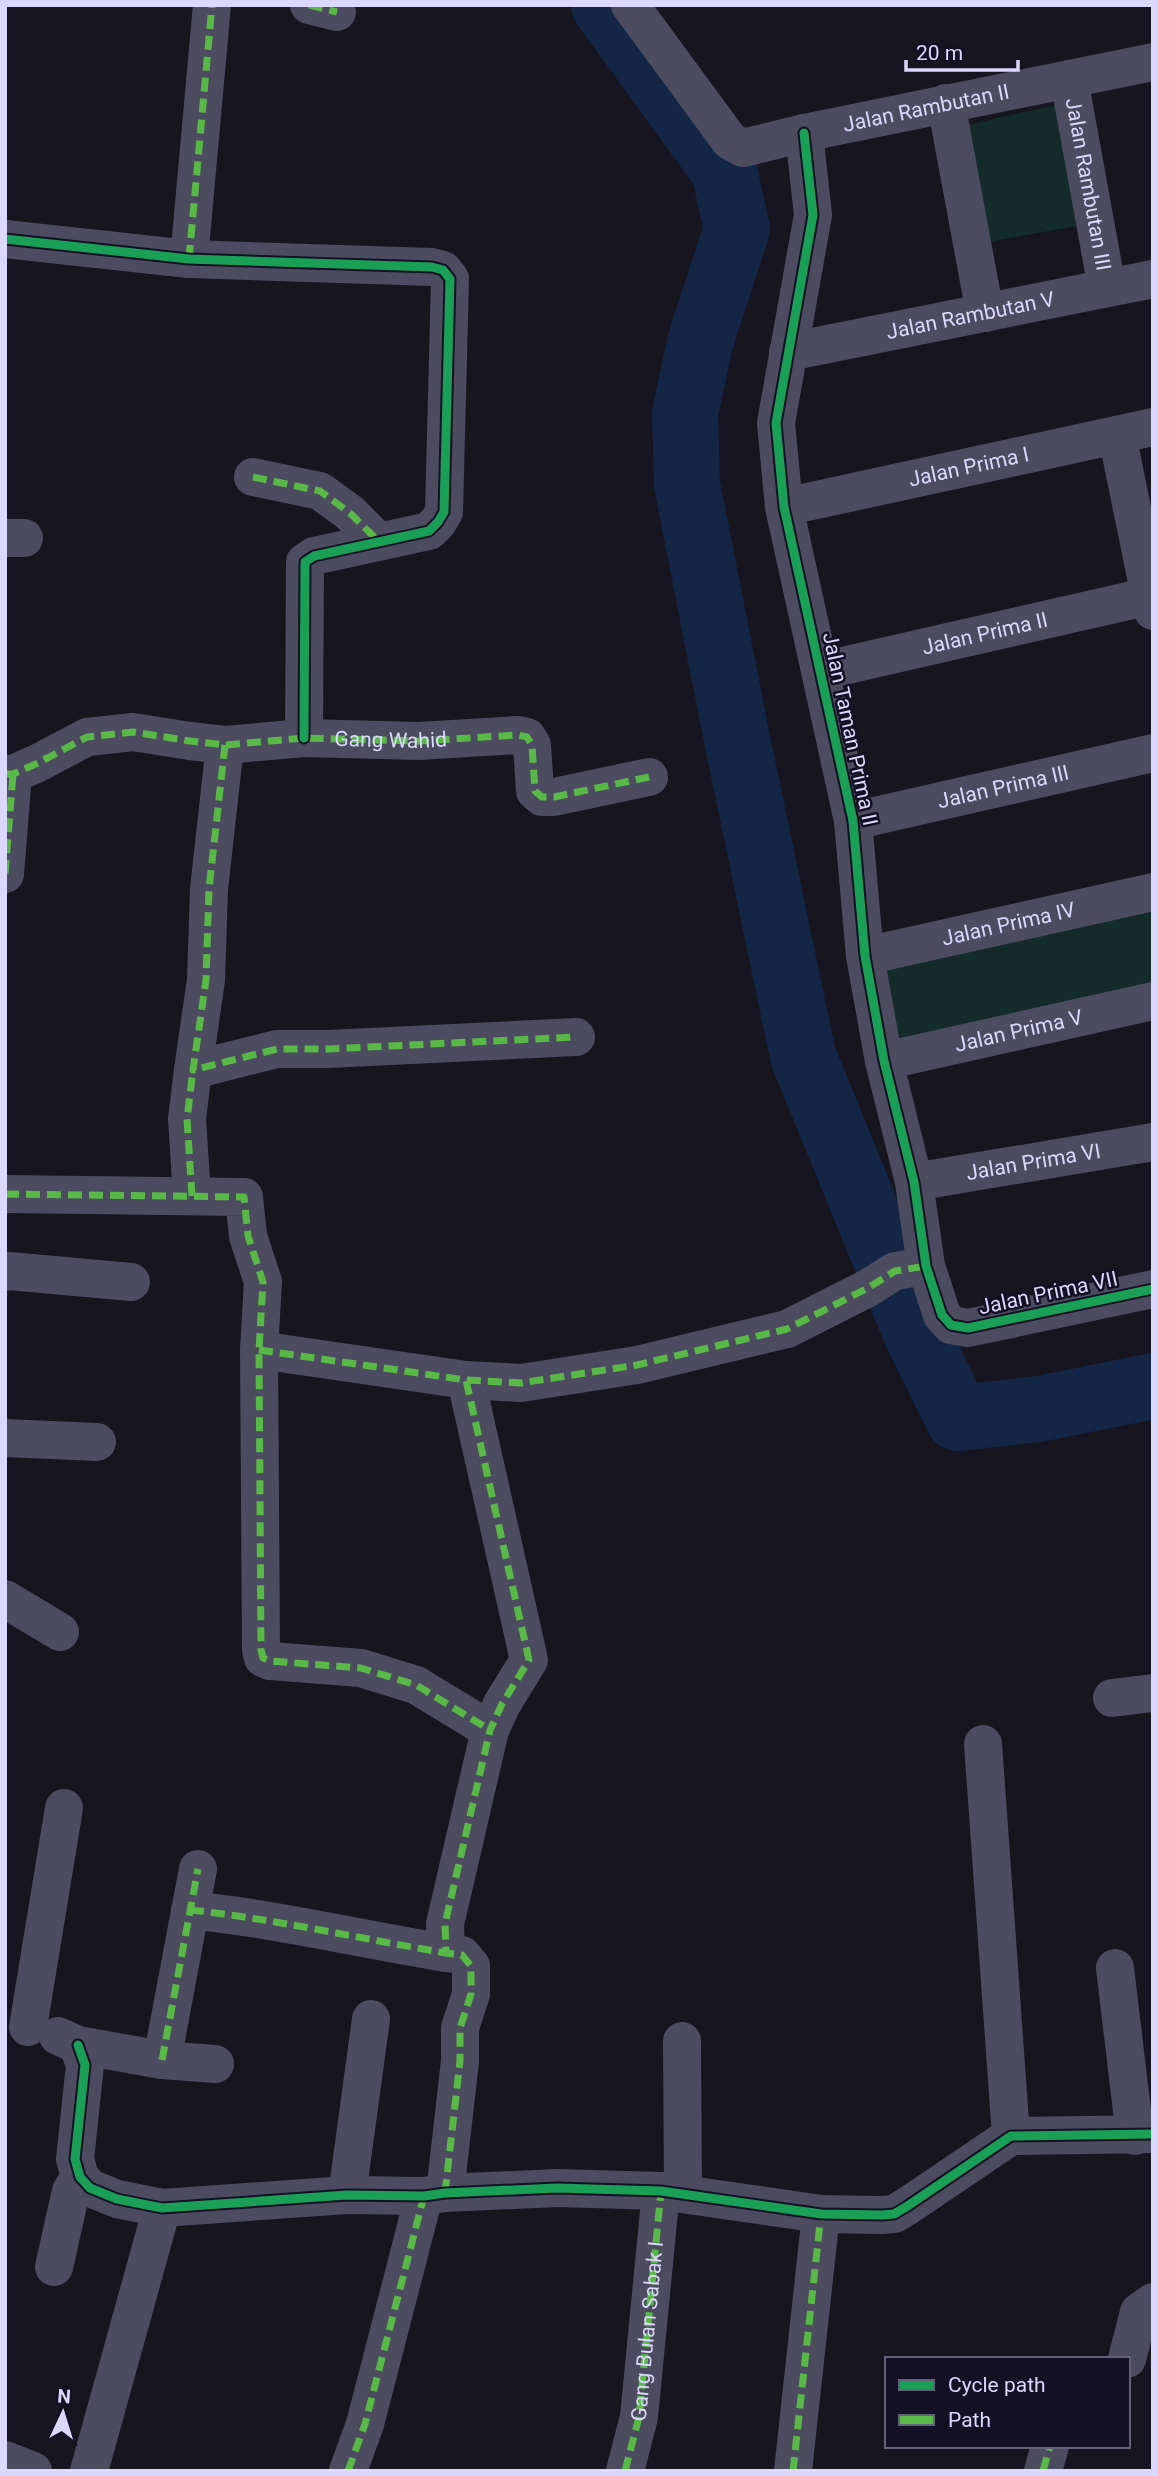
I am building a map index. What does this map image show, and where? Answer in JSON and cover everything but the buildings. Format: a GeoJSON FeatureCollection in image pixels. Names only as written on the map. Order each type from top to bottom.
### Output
{"type":"FeatureCollection","features":[{"type":"Feature","properties":{"kind":"street"},"geometry":{"type":"LineString","coordinates":[[189,259],[212,5]]}},
{"type":"Feature","properties":{"kind":"street","name":"Jalan Rambutan II"},"geometry":{"type":"LineString","coordinates":[[633,6],[730,141],[743,148],[946,103],[1153,62]]}},
{"type":"Feature","properties":{"kind":"street","name":"Jalan Rambutan III"},"geometry":{"type":"LineString","coordinates":[[1069,79],[1107,288]]}},
{"type":"Feature","properties":{"kind":"street"},"geometry":{"type":"LineString","coordinates":[[946,103],[985,313]]}},
{"type":"Feature","properties":{"kind":"street","name":"Jalan Taman Prima II"},"geometry":{"type":"LineString","coordinates":[[804,133],[813,215],[776,423],[784,507],[853,821],[865,956],[884,1060],[915,1182],[896,1275],[951,1325]]}},
{"type":"Feature","properties":{"kind":"street"},"geometry":{"type":"LineString","coordinates":[[5,239],[189,259],[432,267],[443,270],[450,279],[443,512],[429,531],[314,555],[305,562],[304,738]]}},
{"type":"Feature","properties":{"kind":"street","name":"Jalan Rambutan V"},"geometry":{"type":"LineString","coordinates":[[788,352],[1153,279]]}},
{"type":"Feature","properties":{"kind":"street"},"geometry":{"type":"LineString","coordinates":[[1135,431],[1151,603]]}},
{"type":"Feature","properties":{"kind":"street","name":"Jalan Prima I"},"geometry":{"type":"LineString","coordinates":[[784,507],[1135,431]]}},
{"type":"Feature","properties":{"kind":"street"},"geometry":{"type":"LineString","coordinates":[[253,477],[320,491],[350,513],[378,541]]}},
{"type":"Feature","properties":{"kind":"street","name":"Jalan Prima II"},"geometry":{"type":"LineString","coordinates":[[821,671],[1151,603]]}},
{"type":"Feature","properties":{"kind":"street","name":"Gang Wahid"},"geometry":{"type":"LineString","coordinates":[[9,774],[87,737],[133,732],[225,745],[304,738],[419,741],[518,734],[527,737],[532,745],[535,791],[542,797],[554,797],[649,777]]}},
{"type":"Feature","properties":{"kind":"street"},"geometry":{"type":"LineString","coordinates":[[192,1196],[187,1119],[206,980],[209,889],[225,745]]}},
{"type":"Feature","properties":{"kind":"street","name":"Jalan Prima III"},"geometry":{"type":"LineString","coordinates":[[853,821],[1153,752]]}},
{"type":"Feature","properties":{"kind":"street"},"geometry":{"type":"LineString","coordinates":[[5,874],[9,774]]}},
{"type":"Feature","properties":{"kind":"street","name":"Jalan Prima IV"},"geometry":{"type":"LineString","coordinates":[[865,956],[1153,892]]}},
{"type":"Feature","properties":{"kind":"street","name":"Jalan Prima V"},"geometry":{"type":"LineString","coordinates":[[884,1060],[1153,1000]]}},
{"type":"Feature","properties":{"kind":"street"},"geometry":{"type":"LineString","coordinates":[[194,1070],[277,1049],[576,1037]]}},
{"type":"Feature","properties":{"kind":"street","name":"Jalan Prima VI"},"geometry":{"type":"LineString","coordinates":[[915,1182],[1153,1142]]}},
{"type":"Feature","properties":{"kind":"street"},"geometry":{"type":"LineString","coordinates":[[5,1194],[244,1197],[248,1236],[263,1282],[259,1350],[262,1658],[270,1661],[361,1668],[416,1685],[490,1730]]}},
{"type":"Feature","properties":{"kind":"street"},"geometry":{"type":"LineString","coordinates":[[5,1272],[9,1270],[131,1282]]}},
{"type":"Feature","properties":{"kind":"street"},"geometry":{"type":"LineString","coordinates":[[259,1350],[466,1380],[521,1383],[636,1366],[787,1329],[896,1275]]}},
{"type":"Feature","properties":{"kind":"street","name":"Jalan Prima VII"},"geometry":{"type":"LineString","coordinates":[[951,1325],[968,1328],[1153,1289]]}},
{"type":"Feature","properties":{"kind":"street"},"geometry":{"type":"LineString","coordinates":[[446,1953],[445,1924],[490,1730],[502,1704],[529,1660],[466,1380]]}},
{"type":"Feature","properties":{"kind":"street"},"geometry":{"type":"LineString","coordinates":[[5,1438],[97,1442]]}},
{"type":"Feature","properties":{"kind":"street"},"geometry":{"type":"LineString","coordinates":[[5,1599],[60,1632]]}},
{"type":"Feature","properties":{"kind":"street"},"geometry":{"type":"LineString","coordinates":[[1112,1699],[1153,1693]]}},
{"type":"Feature","properties":{"kind":"street"},"geometry":{"type":"LineString","coordinates":[[984,1744],[1011,2136]]}},
{"type":"Feature","properties":{"kind":"street"},"geometry":{"type":"LineString","coordinates":[[64,1808],[17,2025],[78,2045],[162,2060],[215,2064]]}},
{"type":"Feature","properties":{"kind":"street"},"geometry":{"type":"LineString","coordinates":[[162,2060],[198,1869]]}},
{"type":"Feature","properties":{"kind":"street"},"geometry":{"type":"LineString","coordinates":[[190,1910],[276,1921],[370,1941],[462,1955],[471,1966],[471,1994],[460,2028],[460,2061],[435,2195],[348,2471]]}},
{"type":"Feature","properties":{"kind":"street"},"geometry":{"type":"LineString","coordinates":[[78,2045],[85,2065],[75,2159],[80,2177],[90,2188],[117,2199],[162,2208],[347,2195],[435,2195],[556,2188],[672,2192],[821,2214],[894,2214],[1011,2136],[1144,2135],[1115,1968]]}},
{"type":"Feature","properties":{"kind":"street"},"geometry":{"type":"LineString","coordinates":[[347,2195],[370,2019]]}},
{"type":"Feature","properties":{"kind":"street","name":"Gang Bulan Sabak I"},"geometry":{"type":"LineString","coordinates":[[625,2471],[639,2417],[672,2192],[682,2041]]}},
{"type":"Feature","properties":{"kind":"street"},"geometry":{"type":"LineString","coordinates":[[54,2267],[71,2191],[80,2177]]}},
{"type":"Feature","properties":{"kind":"street"},"geometry":{"type":"LineString","coordinates":[[89,2471],[162,2208]]}},
{"type":"Feature","properties":{"kind":"street"},"geometry":{"type":"LineString","coordinates":[[793,2471],[821,2214]]}},
{"type":"Feature","properties":{"kind":"street"},"geometry":{"type":"LineString","coordinates":[[1128,2357],[1139,2312],[1153,2302]]}},
{"type":"Feature","properties":{"kind":"street"},"geometry":{"type":"LineString","coordinates":[[1043,2471],[1049,2448]]}},
{"type":"Feature","properties":{"kind":"street"},"geometry":{"type":"LineString","coordinates":[[5,2460],[33,2471]]}},
{"type":"Feature","properties":{"kind":"green space"},"geometry":{"type":"Polygon","coordinates":[[[1056,105],[1082,225],[988,242],[963,126],[1056,105]]]}},
{"type":"Feature","properties":{"kind":"green space"},"geometry":{"type":"Polygon","coordinates":[[[1153,902],[1153,991],[890,1046],[876,964],[1153,902]]]}},
{"type":"Feature","properties":{"kind":"waterway"},"geometry":{"type":"LineString","coordinates":[[604,5],[724,170],[737,229],[701,339],[685,413],[687,485],[803,1056],[917,1335],[958,1418],[1039,1409],[1153,1386]]}},
{"type":"Feature","properties":{"kind":"marked path"},"geometry":{"type":"LineString","coordinates":[[189,259],[212,5]]}},
{"type":"Feature","properties":{"kind":"marked path"},"geometry":{"type":"LineString","coordinates":[[309,5],[337,12]]}},
{"type":"Feature","properties":{"kind":"marked path"},"geometry":{"type":"LineString","coordinates":[[253,477],[320,491],[350,513],[378,541]]}},
{"type":"Feature","properties":{"kind":"marked path"},"geometry":{"type":"LineString","coordinates":[[5,774],[13,774],[38,763],[87,737],[133,732],[225,745],[304,738],[419,741],[518,735],[527,737],[532,745],[535,791],[542,797],[554,797],[649,777]]}},
{"type":"Feature","properties":{"kind":"marked path"},"geometry":{"type":"LineString","coordinates":[[225,745],[209,889],[206,980],[193,1070],[277,1049],[576,1037]]}},
{"type":"Feature","properties":{"kind":"marked path"},"geometry":{"type":"LineString","coordinates":[[5,874],[13,774]]}},
{"type":"Feature","properties":{"kind":"marked path"},"geometry":{"type":"LineString","coordinates":[[192,1196],[187,1119],[193,1070]]}},
{"type":"Feature","properties":{"kind":"marked path"},"geometry":{"type":"LineString","coordinates":[[5,1194],[244,1197],[248,1236],[263,1282],[259,1350],[263,1658],[270,1661],[361,1668],[416,1685],[490,1730]]}},
{"type":"Feature","properties":{"kind":"marked path"},"geometry":{"type":"LineString","coordinates":[[259,1350],[466,1380],[521,1383],[637,1365],[787,1329],[868,1288],[895,1271],[926,1266]]}},
{"type":"Feature","properties":{"kind":"marked path"},"geometry":{"type":"LineString","coordinates":[[190,1910],[446,1953],[445,1924],[490,1730],[502,1704],[529,1660],[466,1380]]}},
{"type":"Feature","properties":{"kind":"marked path"},"geometry":{"type":"LineString","coordinates":[[162,2060],[198,1869]]}},
{"type":"Feature","properties":{"kind":"marked path"},"geometry":{"type":"LineString","coordinates":[[445,2193],[460,2061],[460,2028],[471,1994],[471,1966],[462,1955],[446,1953]]}},
{"type":"Feature","properties":{"kind":"marked path"},"geometry":{"type":"LineString","coordinates":[[625,2471],[639,2417],[661,2191]]}},
{"type":"Feature","properties":{"kind":"marked path"},"geometry":{"type":"LineString","coordinates":[[348,2471],[365,2424],[424,2196]]}},
{"type":"Feature","properties":{"kind":"marked path"},"geometry":{"type":"LineString","coordinates":[[793,2471],[821,2214]]}},
{"type":"Feature","properties":{"kind":"marked path"},"geometry":{"type":"LineString","coordinates":[[1043,2471],[1049,2448]]}},
{"type":"Feature","properties":{"kind":"cycle path"},"geometry":{"type":"LineString","coordinates":[[804,133],[813,215],[776,423],[784,507],[853,821],[865,956],[884,1061],[914,1182],[926,1266],[942,1315],[951,1325],[968,1328],[1153,1289]]}},
{"type":"Feature","properties":{"kind":"cycle path"},"geometry":{"type":"LineString","coordinates":[[5,239],[189,259],[432,267],[443,270],[450,279],[444,512],[429,531],[314,556],[305,562],[304,738]]}},
{"type":"Feature","properties":{"kind":"cycle path"},"geometry":{"type":"LineString","coordinates":[[78,2045],[85,2065],[75,2159],[80,2177],[90,2188],[117,2199],[162,2208],[347,2195],[424,2196],[557,2188],[661,2191],[821,2214],[882,2215],[894,2214],[906,2207],[1011,2136],[1153,2134]]}}]}
